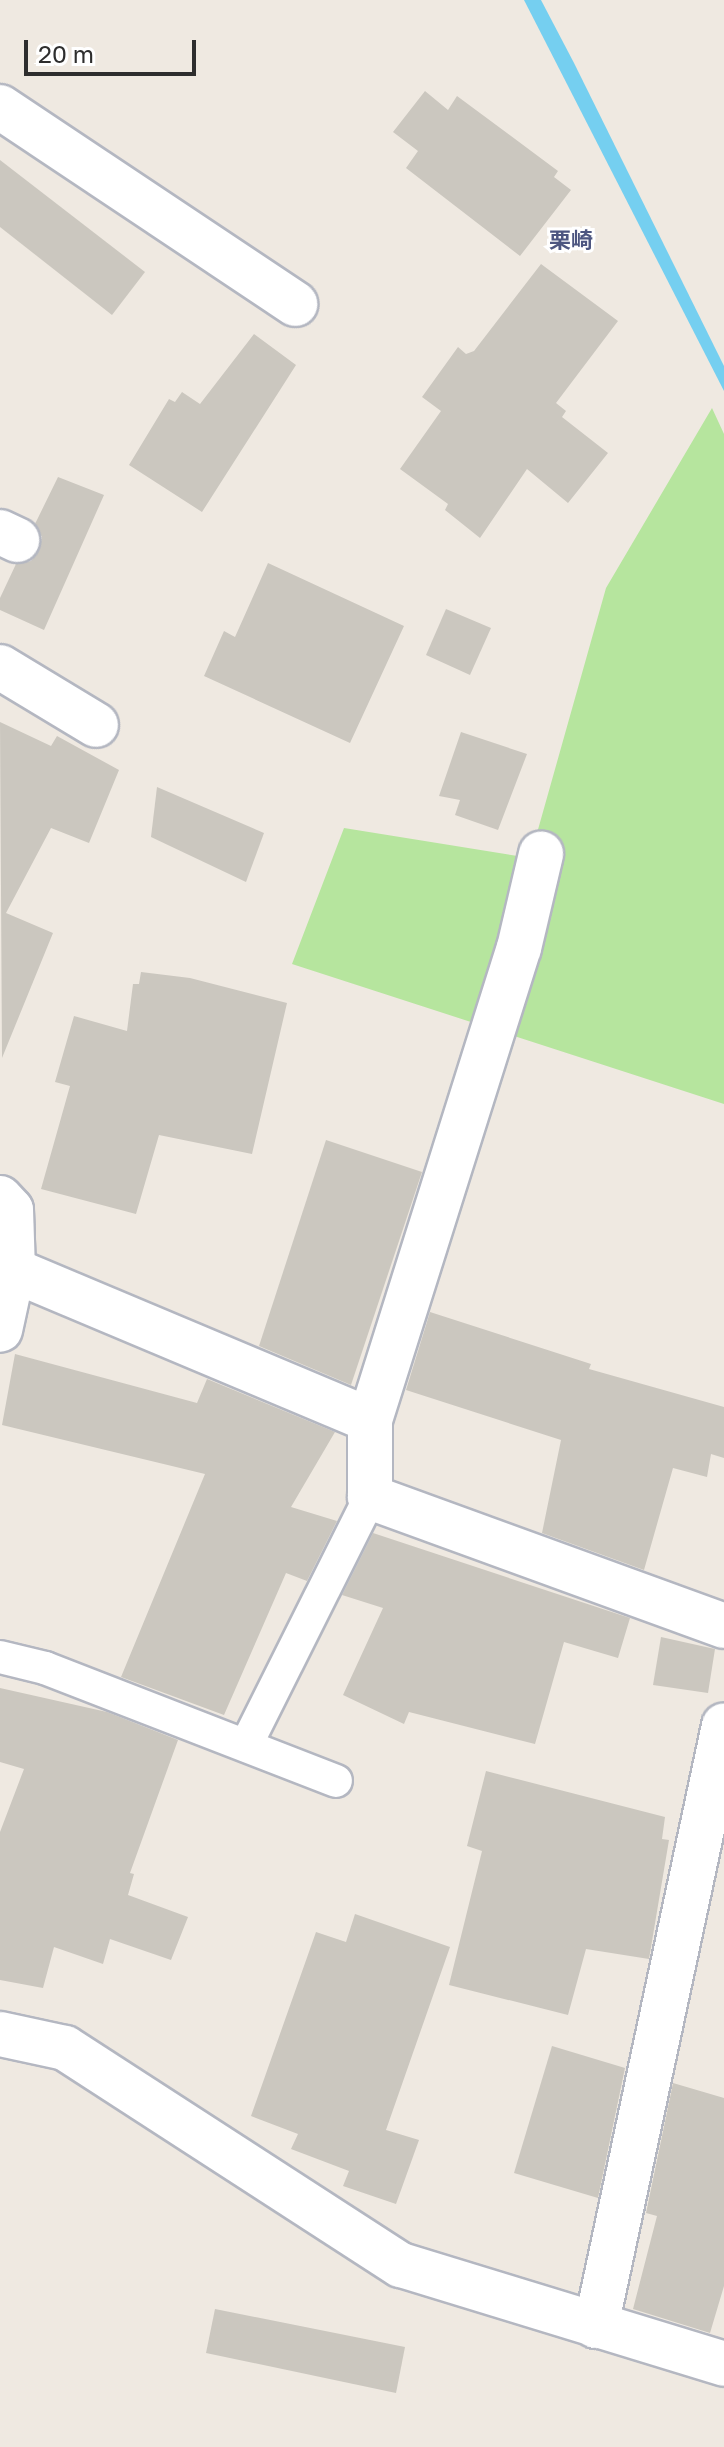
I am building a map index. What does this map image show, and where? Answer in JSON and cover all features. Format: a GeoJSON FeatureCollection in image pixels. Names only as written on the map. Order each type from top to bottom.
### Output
{"type":"FeatureCollection","features":[{"type":"Feature","properties":{"kind":"street"},"geometry":{"type":"LineString","coordinates":[[0,107],[295,304]]}},
{"type":"Feature","properties":{"kind":"street"},"geometry":{"type":"LineString","coordinates":[[0,667],[96,725]]}},
{"type":"Feature","properties":{"kind":"street"},"geometry":{"type":"LineString","coordinates":[[541,854],[519,948],[370,1420],[370,1497],[724,1626]]}},
{"type":"Feature","properties":{"kind":"street"},"geometry":{"type":"LineString","coordinates":[[0,1198],[11,1210],[13,1270],[0,1330]]}},
{"type":"Feature","properties":{"kind":"street"},"geometry":{"type":"LineString","coordinates":[[13,1270],[370,1420]]}},
{"type":"Feature","properties":{"kind":"street"},"geometry":{"type":"LineString","coordinates":[[596,2326],[724,1726]]}},
{"type":"Feature","properties":{"kind":"street"},"geometry":{"type":"LineString","coordinates":[[0,2034],[65,2048],[401,2265],[724,2364]]}},
{"type":"Feature","properties":{"kind":"lane"},"geometry":{"type":"LineString","coordinates":[[246,1745],[370,1497]]}},
{"type":"Feature","properties":{"kind":"lane"},"geometry":{"type":"LineString","coordinates":[[0,1657],[45,1668],[336,1781]]}},
{"type":"Feature","properties":{"kind":"green space"},"geometry":{"type":"Polygon","coordinates":[[[712,408],[724,434],[724,1104],[292,964],[344,828],[530,858],[606,588],[712,408]]]}},
{"type":"Feature","properties":{"kind":"water"},"geometry":{"type":"Polygon","coordinates":[[[524,0],[541,0],[574,63],[724,366],[724,391],[524,0]]]}},
{"type":"Feature","properties":{"kind":"building"},"geometry":{"type":"Polygon","coordinates":[[[425,91],[448,110],[457,96],[558,171],[554,177],[571,190],[520,256],[406,168],[418,151],[393,132],[425,91]]]}},
{"type":"Feature","properties":{"kind":"building"},"geometry":{"type":"Polygon","coordinates":[[[0,160],[145,272],[112,315],[0,227],[0,160]]]}},
{"type":"Feature","properties":{"kind":"building"},"geometry":{"type":"Polygon","coordinates":[[[541,264],[618,321],[556,403],[566,411],[562,417],[608,453],[568,503],[527,469],[480,538],[445,510],[448,504],[400,469],[441,411],[422,397],[458,347],[466,354],[474,351],[541,264]]]}},
{"type":"Feature","properties":{"kind":"building"},"geometry":{"type":"Polygon","coordinates":[[[254,334],[296,365],[202,512],[129,465],[169,399],[175,402],[182,392],[200,404],[254,334]]]}},
{"type":"Feature","properties":{"kind":"building"},"geometry":{"type":"Polygon","coordinates":[[[58,477],[104,495],[44,630],[0,610],[0,598],[16,564],[31,561],[39,551],[42,537],[35,524],[58,477]]]}},
{"type":"Feature","properties":{"kind":"building"},"geometry":{"type":"Polygon","coordinates":[[[268,563],[404,626],[350,743],[204,676],[224,631],[235,637],[268,563]]]}},
{"type":"Feature","properties":{"kind":"building"},"geometry":{"type":"Polygon","coordinates":[[[446,609],[491,628],[470,675],[426,655],[446,609]]]}},
{"type":"Feature","properties":{"kind":"building"},"geometry":{"type":"Polygon","coordinates":[[[0,722],[51,746],[57,736],[119,770],[89,843],[51,828],[6,913],[53,933],[2,1058],[0,722]]]}},
{"type":"Feature","properties":{"kind":"building"},"geometry":{"type":"Polygon","coordinates":[[[461,732],[527,754],[498,830],[455,815],[460,800],[439,796],[461,732]]]}},
{"type":"Feature","properties":{"kind":"building"},"geometry":{"type":"Polygon","coordinates":[[[157,787],[264,833],[246,882],[151,837],[157,787]]]}},
{"type":"Feature","properties":{"kind":"building"},"geometry":{"type":"Polygon","coordinates":[[[141,972],[190,978],[287,1003],[252,1154],[159,1135],[136,1214],[41,1189],[70,1086],[55,1082],[74,1016],[127,1031],[133,984],[139,984],[141,972]]]}},
{"type":"Feature","properties":{"kind":"building"},"geometry":{"type":"Polygon","coordinates":[[[326,1140],[422,1172],[351,1385],[259,1346],[326,1140]]]}},
{"type":"Feature","properties":{"kind":"building"},"geometry":{"type":"Polygon","coordinates":[[[430,1312],[591,1364],[589,1369],[724,1407],[724,1458],[711,1454],[707,1477],[673,1468],[644,1570],[542,1533],[561,1440],[406,1390],[430,1312]]]}},
{"type":"Feature","properties":{"kind":"building"},"geometry":{"type":"Polygon","coordinates":[[[15,1354],[197,1403],[207,1379],[335,1432],[291,1507],[337,1521],[307,1581],[286,1573],[224,1715],[121,1677],[205,1474],[2,1425],[15,1354]]]}},
{"type":"Feature","properties":{"kind":"building"},"geometry":{"type":"Polygon","coordinates":[[[373,1533],[630,1618],[618,1658],[564,1642],[535,1744],[409,1712],[404,1724],[343,1695],[383,1608],[342,1595],[373,1533]]]}},
{"type":"Feature","properties":{"kind":"building"},"geometry":{"type":"Polygon","coordinates":[[[661,1637],[715,1649],[708,1693],[653,1685],[661,1637]]]}},
{"type":"Feature","properties":{"kind":"building"},"geometry":{"type":"Polygon","coordinates":[[[0,1688],[107,1712],[178,1740],[130,1873],[134,1874],[128,1895],[188,1917],[171,1960],[110,1939],[103,1964],[54,1947],[43,1988],[0,1980],[0,1832],[24,1769],[0,1762],[0,1688]]]}},
{"type":"Feature","properties":{"kind":"building"},"geometry":{"type":"Polygon","coordinates":[[[486,1771],[665,1817],[662,1839],[669,1840],[649,1959],[586,1949],[568,2015],[449,1985],[482,1851],[467,1846],[486,1771]]]}},
{"type":"Feature","properties":{"kind":"building"},"geometry":{"type":"Polygon","coordinates":[[[355,1914],[450,1947],[386,2130],[419,2140],[396,2204],[343,2186],[349,2171],[291,2149],[298,2134],[251,2116],[316,1932],[346,1942],[355,1914]]]}},
{"type":"Feature","properties":{"kind":"building"},"geometry":{"type":"Polygon","coordinates":[[[552,2046],[625,2068],[598,2198],[514,2173],[552,2046]]]}},
{"type":"Feature","properties":{"kind":"building"},"geometry":{"type":"Polygon","coordinates":[[[673,2083],[724,2098],[724,2286],[710,2333],[633,2309],[657,2216],[646,2213],[673,2083]]]}},
{"type":"Feature","properties":{"kind":"building"},"geometry":{"type":"Polygon","coordinates":[[[215,2309],[405,2347],[396,2393],[206,2353],[215,2309]]]}},
{"type":"Feature","properties":{"kind":"district","name":"栗崎"},"geometry":{"type":"Point","coordinates":[571,240]}}]}
